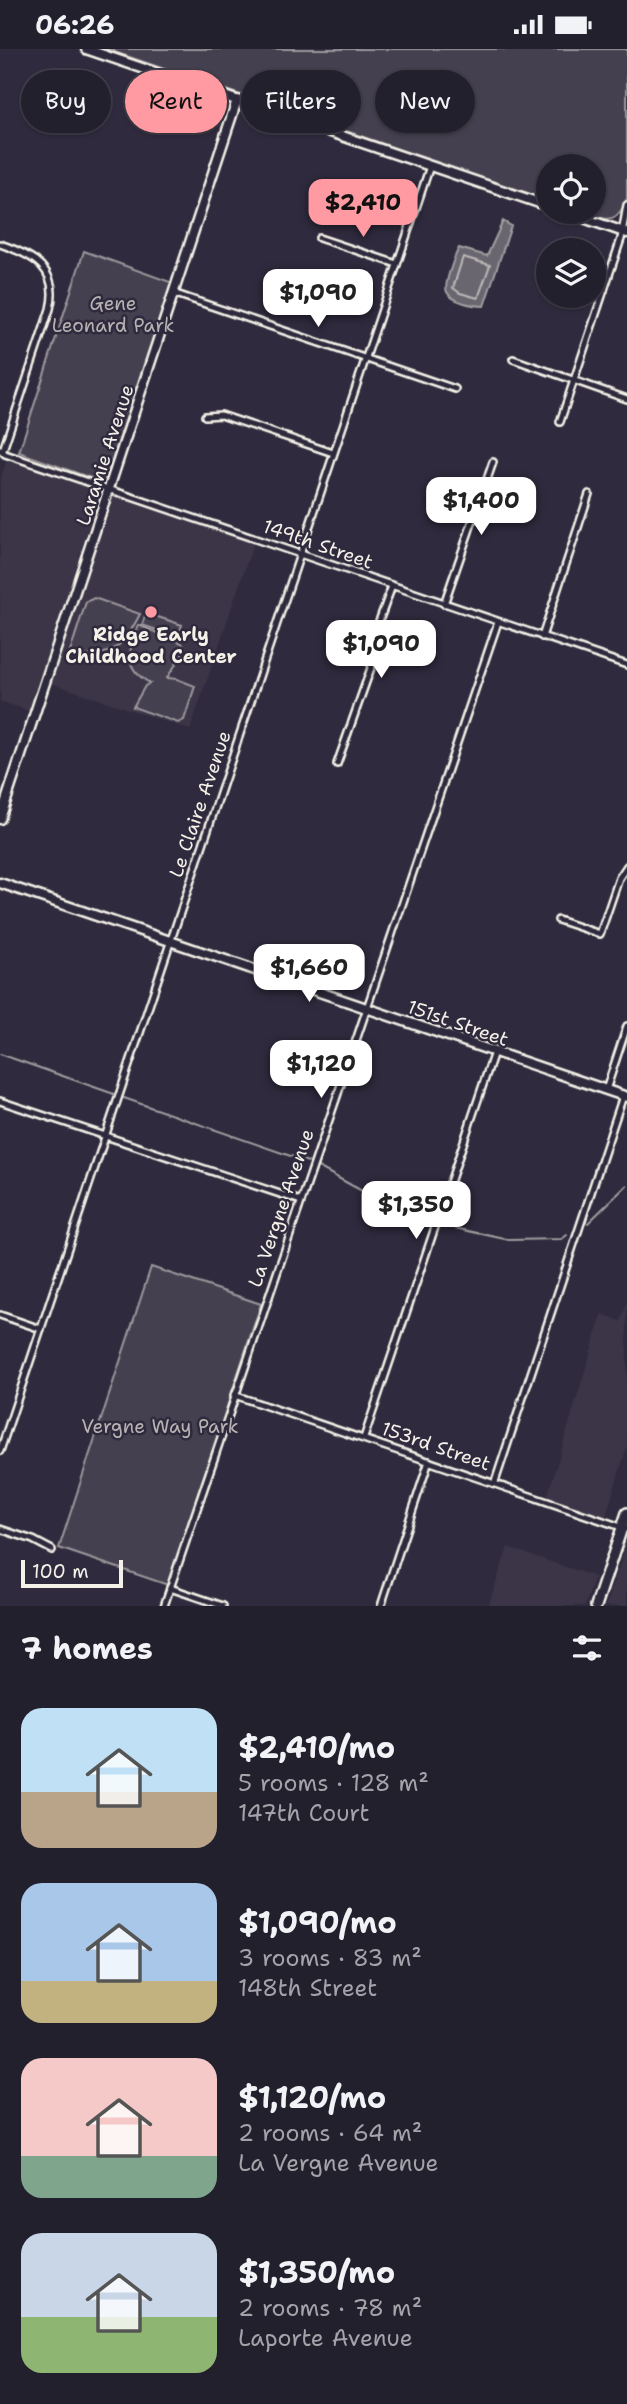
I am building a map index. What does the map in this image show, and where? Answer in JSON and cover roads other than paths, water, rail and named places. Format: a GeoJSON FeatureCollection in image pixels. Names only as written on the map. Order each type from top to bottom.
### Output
{"type":"FeatureCollection","features":[{"type":"Feature","properties":{"kind":"main road"},"geometry":{"type":"LineString","coordinates":[[596,1606],[625,1528],[627,1513]]}},
{"type":"Feature","properties":{"kind":"street"},"geometry":{"type":"LineString","coordinates":[[86,49],[536,202]]}},
{"type":"Feature","properties":{"kind":"street","name":"Laramie Avenue"},"geometry":{"type":"LineString","coordinates":[[0,819],[237,100]]}},
{"type":"Feature","properties":{"kind":"street","name":"Le Claire Avenue"},"geometry":{"type":"LineString","coordinates":[[0,1451],[430,166]]}},
{"type":"Feature","properties":{"kind":"street"},"geometry":{"type":"LineString","coordinates":[[606,284],[624,232],[627,205]]}},
{"type":"Feature","properties":{"kind":"street"},"geometry":{"type":"LineString","coordinates":[[601,224],[624,232]]}},
{"type":"Feature","properties":{"kind":"street"},"geometry":{"type":"LineString","coordinates":[[319,238],[397,264]]}},
{"type":"Feature","properties":{"kind":"street"},"geometry":{"type":"LineString","coordinates":[[0,244],[25,252],[38,261],[49,277],[52,294],[50,309],[1,450]]}},
{"type":"Feature","properties":{"kind":"street"},"geometry":{"type":"LineString","coordinates":[[173,293],[455,389]]}},
{"type":"Feature","properties":{"kind":"street"},"geometry":{"type":"LineString","coordinates":[[560,422],[598,308]]}},
{"type":"Feature","properties":{"kind":"street"},"geometry":{"type":"LineString","coordinates":[[513,359],[627,398]]}},
{"type":"Feature","properties":{"kind":"street"},"geometry":{"type":"LineString","coordinates":[[205,416],[221,415],[333,453]]}},
{"type":"Feature","properties":{"kind":"street","name":"149th Street"},"geometry":{"type":"LineString","coordinates":[[1,450],[5,454],[627,665]]}},
{"type":"Feature","properties":{"kind":"street"},"geometry":{"type":"LineString","coordinates":[[444,604],[493,462]]}},
{"type":"Feature","properties":{"kind":"street"},"geometry":{"type":"LineString","coordinates":[[542,637],[589,494]]}},
{"type":"Feature","properties":{"kind":"street"},"geometry":{"type":"LineString","coordinates":[[337,764],[377,651],[378,624],[392,586]]}},
{"type":"Feature","properties":{"kind":"street","name":"La Vergne Avenue"},"geometry":{"type":"LineString","coordinates":[[164,1606],[498,622]]}},
{"type":"Feature","properties":{"kind":"street"},"geometry":{"type":"LineString","coordinates":[[558,920],[600,934],[619,878],[627,866]]}},
{"type":"Feature","properties":{"kind":"street","name":"151st Street"},"geometry":{"type":"LineString","coordinates":[[0,883],[625,1096]]}},
{"type":"Feature","properties":{"kind":"street"},"geometry":{"type":"LineString","coordinates":[[606,1090],[627,1026]]}},
{"type":"Feature","properties":{"kind":"street"},"geometry":{"type":"LineString","coordinates":[[364,1438],[494,1052]]}},
{"type":"Feature","properties":{"kind":"street"},"geometry":{"type":"LineString","coordinates":[[495,1482],[625,1096]]}},
{"type":"Feature","properties":{"kind":"street"},"geometry":{"type":"LineString","coordinates":[[0,1101],[301,1201]]}},
{"type":"Feature","properties":{"kind":"street"},"geometry":{"type":"LineString","coordinates":[[0,1315],[41,1329]]}},
{"type":"Feature","properties":{"kind":"street","name":"153rd Street"},"geometry":{"type":"LineString","coordinates":[[234,1395],[625,1528]]}},
{"type":"Feature","properties":{"kind":"street"},"geometry":{"type":"LineString","coordinates":[[381,1606],[429,1461]]}},
{"type":"Feature","properties":{"kind":"street"},"geometry":{"type":"LineString","coordinates":[[0,1528],[33,1540],[52,1551]]}},
{"type":"Feature","properties":{"kind":"street"},"geometry":{"type":"LineString","coordinates":[[170,1588],[223,1606]]}},
{"type":"Feature","properties":{"kind":"water"},"geometry":{"type":"Polygon","coordinates":[[[503,221],[511,226],[484,306],[453,298],[446,289],[452,263],[459,248],[487,256],[503,221]]]}},
{"type":"Feature","properties":{"kind":"waterway"},"geometry":{"type":"LineString","coordinates":[[0,1054],[114,1094]]}},
{"type":"Feature","properties":{"kind":"waterway"},"geometry":{"type":"LineString","coordinates":[[124,1098],[308,1162]]}},
{"type":"Feature","properties":{"kind":"waterway"},"geometry":{"type":"LineString","coordinates":[[318,1167],[375,1198],[429,1221]]}},
{"type":"Feature","properties":{"kind":"waterway"},"geometry":{"type":"LineString","coordinates":[[588,1223],[627,1185]]}},
{"type":"Feature","properties":{"kind":"waterway"},"geometry":{"type":"LineString","coordinates":[[441,1225],[509,1240],[562,1239],[567,1235]]}},
{"type":"Feature","properties":{"kind":"place","name":"Ridge Early Childhood Center"},"geometry":{"type":"Point","coordinates":[151,612]}},
{"type":"Feature","properties":{"kind":"park label","name":"Gene Leonard Park"},"geometry":{"type":"Point","coordinates":[113,314]}},
{"type":"Feature","properties":{"kind":"park label","name":"Vergne Way Park"},"geometry":{"type":"Point","coordinates":[160,1426]}}]}
